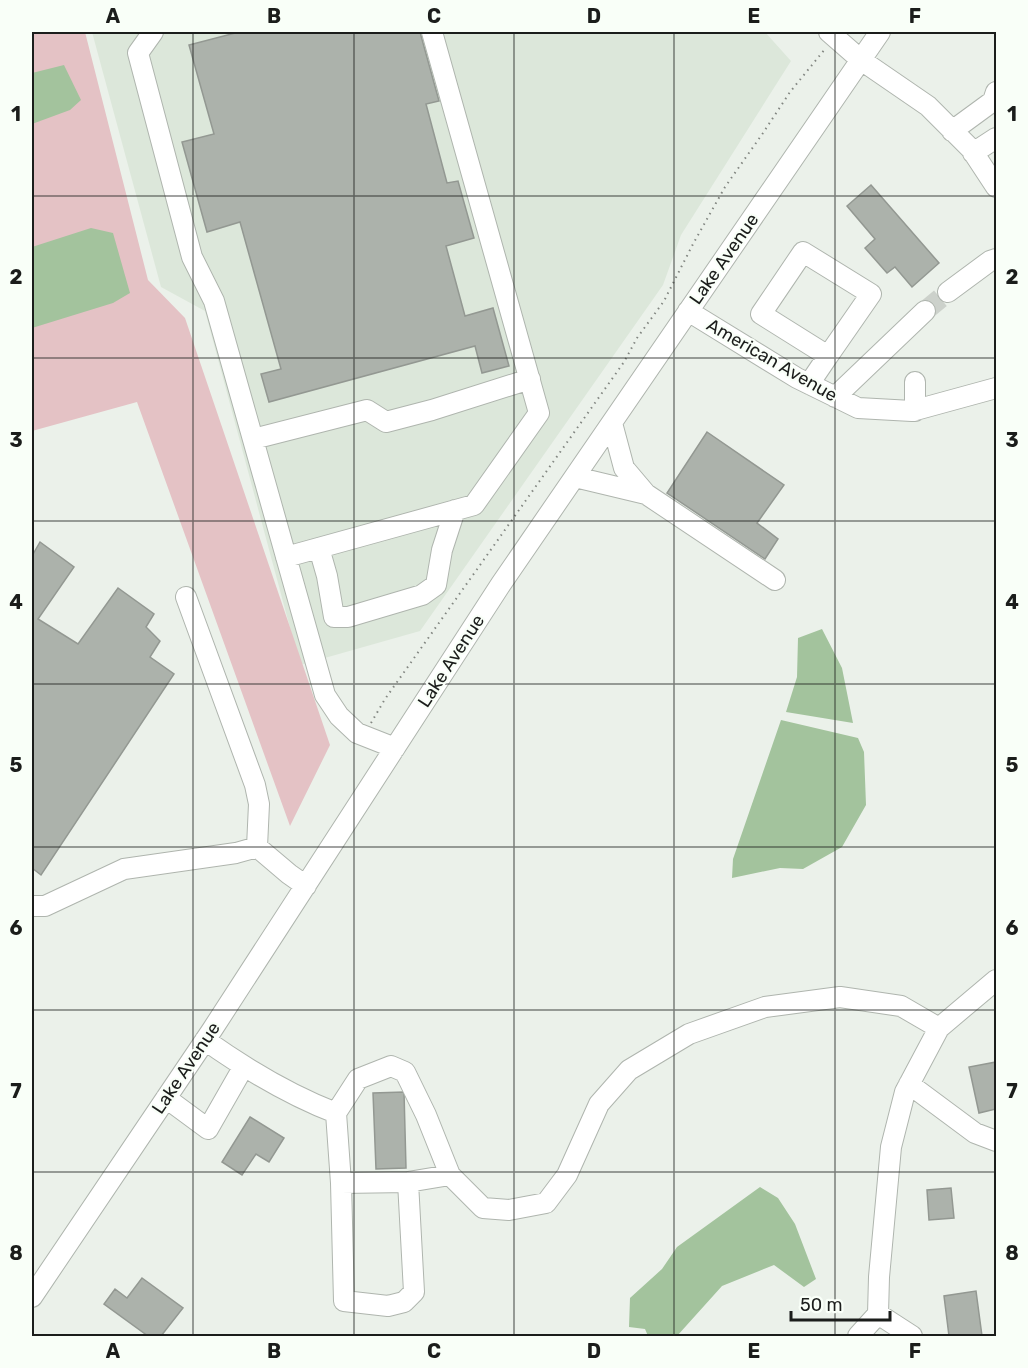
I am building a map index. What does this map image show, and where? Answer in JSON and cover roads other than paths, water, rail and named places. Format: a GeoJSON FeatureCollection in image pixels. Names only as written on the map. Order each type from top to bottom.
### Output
{"type":"FeatureCollection","features":[{"type":"Feature","properties":{"kind":"street"},"geometry":{"type":"LineString","coordinates":[[153,32],[138,53],[192,257],[214,301],[325,695],[339,716],[357,733],[395,748]]}},
{"type":"Feature","properties":{"kind":"street"},"geometry":{"type":"LineString","coordinates":[[286,557],[474,505],[539,413],[432,32]]}},
{"type":"Feature","properties":{"kind":"street","name":"Lake Avenue"},"geometry":{"type":"LineString","coordinates":[[32,1297],[205,1040],[501,584],[880,32]]}},
{"type":"Feature","properties":{"kind":"street"},"geometry":{"type":"LineString","coordinates":[[832,34],[861,60],[928,106],[973,153],[996,187]]}},
{"type":"Feature","properties":{"kind":"street"},"geometry":{"type":"LineString","coordinates":[[952,131],[993,101],[996,92]]}},
{"type":"Feature","properties":{"kind":"street"},"geometry":{"type":"LineString","coordinates":[[973,153],[996,138]]}},
{"type":"Feature","properties":{"kind":"street"},"geometry":{"type":"LineString","coordinates":[[809,384],[871,294],[803,252],[760,314],[828,356]]}},
{"type":"Feature","properties":{"kind":"street"},"geometry":{"type":"LineString","coordinates":[[948,292],[996,259]]}},
{"type":"Feature","properties":{"kind":"street","name":"American Avenue"},"geometry":{"type":"LineString","coordinates":[[688,311],[797,378],[858,408],[915,411],[996,388]]}},
{"type":"Feature","properties":{"kind":"street"},"geometry":{"type":"LineString","coordinates":[[836,397],[925,311]]}},
{"type":"Feature","properties":{"kind":"street"},"geometry":{"type":"LineString","coordinates":[[252,439],[367,410],[386,422],[530,379]]}},
{"type":"Feature","properties":{"kind":"street"},"geometry":{"type":"LineString","coordinates":[[915,382],[915,411]]}},
{"type":"Feature","properties":{"kind":"street"},"geometry":{"type":"LineString","coordinates":[[612,423],[624,468],[646,494],[775,580]]}},
{"type":"Feature","properties":{"kind":"street"},"geometry":{"type":"LineString","coordinates":[[575,477],[646,494]]}},
{"type":"Feature","properties":{"kind":"street"},"geometry":{"type":"LineString","coordinates":[[319,548],[327,576],[334,617],[348,618],[422,595],[436,585],[442,550],[455,510]]}},
{"type":"Feature","properties":{"kind":"street"},"geometry":{"type":"LineString","coordinates":[[186,597],[255,785],[259,804],[257,847]]}},
{"type":"Feature","properties":{"kind":"street"},"geometry":{"type":"LineString","coordinates":[[257,847],[306,886]]}},
{"type":"Feature","properties":{"kind":"street"},"geometry":{"type":"LineString","coordinates":[[32,906],[45,906],[124,869],[236,853],[257,847]]}},
{"type":"Feature","properties":{"kind":"street"},"geometry":{"type":"LineString","coordinates":[[858,1336],[878,1314],[879,1277],[891,1147],[905,1092],[939,1028],[996,980]]}},
{"type":"Feature","properties":{"kind":"street"},"geometry":{"type":"LineString","coordinates":[[408,1182],[414,1292],[404,1302],[388,1306],[344,1301],[341,1183],[336,1113],[358,1079],[391,1066],[405,1072],[426,1115],[450,1175],[483,1208],[509,1210],[546,1203],[567,1175],[599,1104],[629,1070],[689,1034],[765,1007],[840,997],[901,1005],[939,1028]]}},
{"type":"Feature","properties":{"kind":"street"},"geometry":{"type":"LineString","coordinates":[[205,1040],[244,1066],[307,1101],[336,1113]]}},
{"type":"Feature","properties":{"kind":"street"},"geometry":{"type":"LineString","coordinates":[[166,1098],[208,1129],[244,1066]]}},
{"type":"Feature","properties":{"kind":"street"},"geometry":{"type":"LineString","coordinates":[[909,1084],[975,1133],[996,1141]]}},
{"type":"Feature","properties":{"kind":"street"},"geometry":{"type":"LineString","coordinates":[[341,1183],[408,1182],[450,1175]]}},
{"type":"Feature","properties":{"kind":"street"},"geometry":{"type":"LineString","coordinates":[[878,1314],[912,1336]]}},
{"type":"Feature","properties":{"kind":"tunnel"},"geometry":{"type":"LineString","coordinates":[[925,311],[948,292]]}}]}
